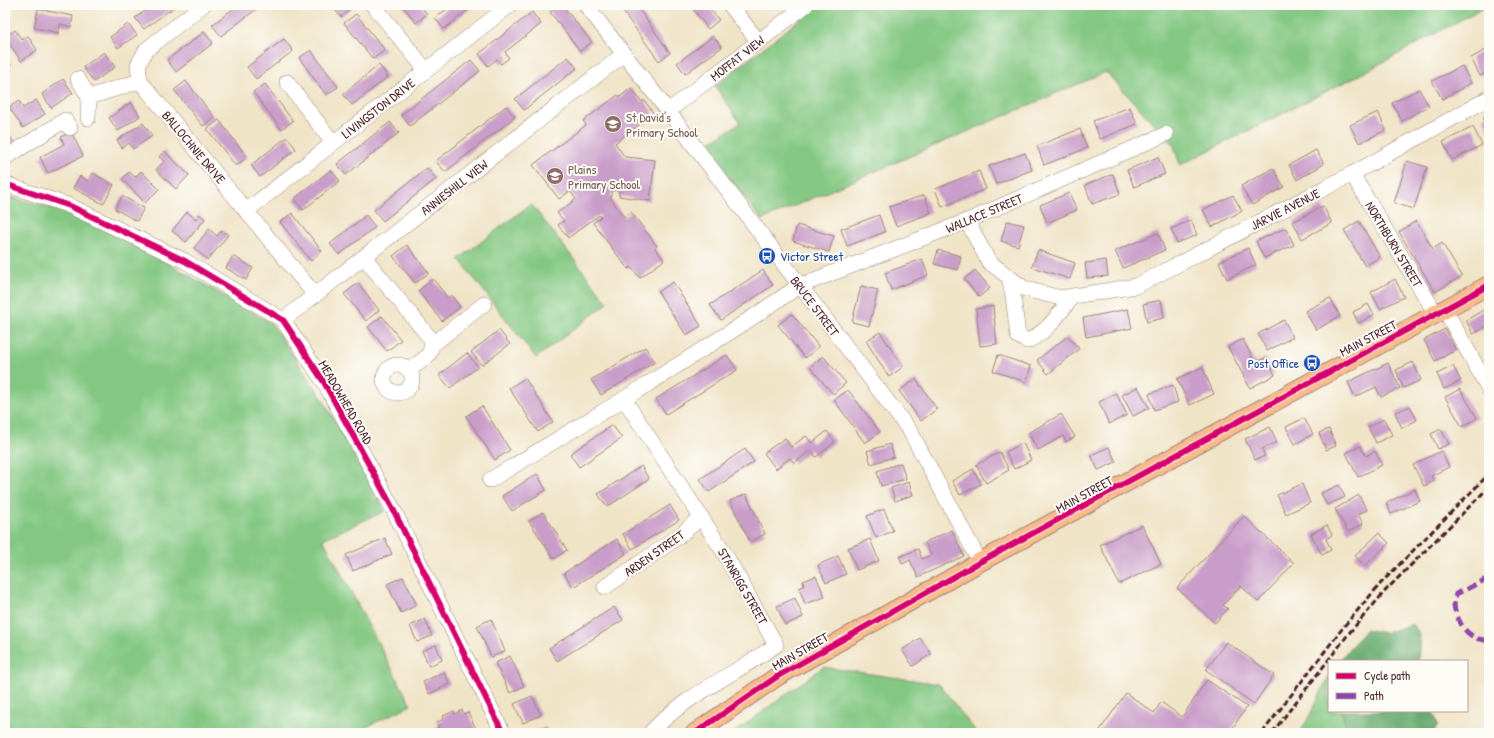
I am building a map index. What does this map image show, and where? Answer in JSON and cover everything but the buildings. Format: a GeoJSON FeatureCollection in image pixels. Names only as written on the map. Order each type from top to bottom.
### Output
{"type":"FeatureCollection","features":[{"type":"Feature","properties":{"kind":"main road","name":"MAIN STREET"},"geometry":{"type":"LineString","coordinates":[[696,733],[778,676],[980,562],[1489,285]]}},
{"type":"Feature","properties":{"kind":"street"},"geometry":{"type":"LineString","coordinates":[[89,97],[140,82],[138,65],[146,50],[203,5]]}},
{"type":"Feature","properties":{"kind":"street"},"geometry":{"type":"LineString","coordinates":[[373,5],[426,70]]}},
{"type":"Feature","properties":{"kind":"street","name":"LIVINGSTON DRIVE"},"geometry":{"type":"LineString","coordinates":[[246,211],[510,5]]}},
{"type":"Feature","properties":{"kind":"street","name":"BRUCE STREET"},"geometry":{"type":"LineString","coordinates":[[586,5],[910,431],[980,562]]}},
{"type":"Feature","properties":{"kind":"street"},"geometry":{"type":"LineString","coordinates":[[730,5],[758,42]]}},
{"type":"Feature","properties":{"kind":"street","name":"MOFFAT VIEW"},"geometry":{"type":"LineString","coordinates":[[668,111],[806,5]]}},
{"type":"Feature","properties":{"kind":"street","name":"ANNIESHILL VIEW"},"geometry":{"type":"LineString","coordinates":[[283,320],[624,54]]}},
{"type":"Feature","properties":{"kind":"street"},"geometry":{"type":"LineString","coordinates":[[78,80],[89,97],[88,118]]}},
{"type":"Feature","properties":{"kind":"street","name":"BALLOCHNIE DRIVE"},"geometry":{"type":"LineString","coordinates":[[140,82],[315,295]]}},
{"type":"Feature","properties":{"kind":"street"},"geometry":{"type":"LineString","coordinates":[[287,82],[334,143]]}},
{"type":"Feature","properties":{"kind":"street","name":"JARVIE AVENUE"},"geometry":{"type":"LineString","coordinates":[[967,221],[989,262],[1025,288],[1061,298],[1136,286],[1352,174],[1489,98]]}},
{"type":"Feature","properties":{"kind":"street"},"geometry":{"type":"LineString","coordinates":[[5,158],[65,120],[70,128]]}},
{"type":"Feature","properties":{"kind":"street","name":"WALLACE STREET"},"geometry":{"type":"LineString","coordinates":[[799,286],[967,221],[1166,134]]}},
{"type":"Feature","properties":{"kind":"street","name":"NORTHBURN STREET"},"geometry":{"type":"LineString","coordinates":[[1352,174],[1489,388]]}},
{"type":"Feature","properties":{"kind":"street","name":"MEADOWHEAD ROAD"},"geometry":{"type":"LineString","coordinates":[[5,184],[70,206],[185,261],[283,320],[324,382],[392,507],[503,733]]}},
{"type":"Feature","properties":{"kind":"street"},"geometry":{"type":"LineString","coordinates":[[364,257],[430,338],[432,345],[429,355],[410,369]]}},
{"type":"Feature","properties":{"kind":"street"},"geometry":{"type":"LineString","coordinates":[[1009,277],[1013,295],[1018,336],[1027,341],[1036,338],[1053,322],[1072,296]]}},
{"type":"Feature","properties":{"kind":"street"},"geometry":{"type":"LineString","coordinates":[[490,480],[624,399],[738,327],[799,286]]}},
{"type":"Feature","properties":{"kind":"street"},"geometry":{"type":"LineString","coordinates":[[432,345],[484,304]]}},
{"type":"Feature","properties":{"kind":"street","name":"STANRIGG STREET"},"geometry":{"type":"LineString","coordinates":[[624,399],[725,554],[776,645],[754,661],[706,689],[670,714],[650,733]]}},
{"type":"Feature","properties":{"kind":"street","name":"ARDEN STREET"},"geometry":{"type":"LineString","coordinates":[[605,587],[678,537],[701,517]]}},
{"type":"Feature","properties":{"kind":"green space"},"geometry":{"type":"Polygon","coordinates":[[[818,5],[1488,5],[1367,71],[1180,165],[1174,146],[1106,72],[762,220],[704,146],[740,123],[715,86],[818,5]]]}},
{"type":"Feature","properties":{"kind":"green space"},"geometry":{"type":"Polygon","coordinates":[[[5,196],[66,211],[166,262],[271,323],[322,398],[385,511],[323,539],[411,705],[354,733],[5,733],[5,196]]]}},
{"type":"Feature","properties":{"kind":"green space"},"geometry":{"type":"Polygon","coordinates":[[[531,204],[608,303],[536,358],[459,259],[531,204]]]}},
{"type":"Feature","properties":{"kind":"green space"},"geometry":{"type":"Polygon","coordinates":[[[1412,624],[1420,634],[1418,660],[1340,660],[1366,629],[1385,633],[1412,624]]]}},
{"type":"Feature","properties":{"kind":"green space"},"geometry":{"type":"Polygon","coordinates":[[[823,667],[939,684],[977,733],[734,733],[823,667]]]}},
{"type":"Feature","properties":{"kind":"green space"},"geometry":{"type":"Polygon","coordinates":[[[1328,678],[1328,712],[1342,712],[1347,733],[1298,733],[1307,721],[1328,678]]]}},
{"type":"Feature","properties":{"kind":"green space"},"geometry":{"type":"Polygon","coordinates":[[[1342,712],[1432,712],[1438,724],[1433,733],[1347,733],[1342,712]]]}},
{"type":"Feature","properties":{"kind":"railway"},"geometry":{"type":"LineString","coordinates":[[1262,733],[1345,625],[1382,582],[1489,474]]}},
{"type":"Feature","properties":{"kind":"railway"},"geometry":{"type":"LineString","coordinates":[[1328,660],[1387,589],[1489,487]]}},
{"type":"Feature","properties":{"kind":"railway"},"geometry":{"type":"LineString","coordinates":[[1272,733],[1328,660]]}},
{"type":"Feature","properties":{"kind":"marked path"},"geometry":{"type":"LineString","coordinates":[[1489,578],[1456,594],[1454,602],[1457,616],[1467,632],[1476,638],[1489,640]]}},
{"type":"Feature","properties":{"kind":"cycle path"},"geometry":{"type":"LineString","coordinates":[[5,184],[70,206],[185,261],[283,320],[324,382],[392,507],[503,733]]}},
{"type":"Feature","properties":{"kind":"cycle path"},"geometry":{"type":"LineString","coordinates":[[695,733],[778,676],[980,562],[1489,285]]}},
{"type":"Feature","properties":{"kind":"place","name":"St David's Primary School"},"geometry":{"type":"Point","coordinates":[613,124]}},
{"type":"Feature","properties":{"kind":"place","name":"Plains Primary School"},"geometry":{"type":"Point","coordinates":[555,176]}},
{"type":"Feature","properties":{"kind":"place","name":"Victor Street"},"geometry":{"type":"Point","coordinates":[767,256]}},
{"type":"Feature","properties":{"kind":"place","name":"Post Office"},"geometry":{"type":"Point","coordinates":[1312,363]}}]}
